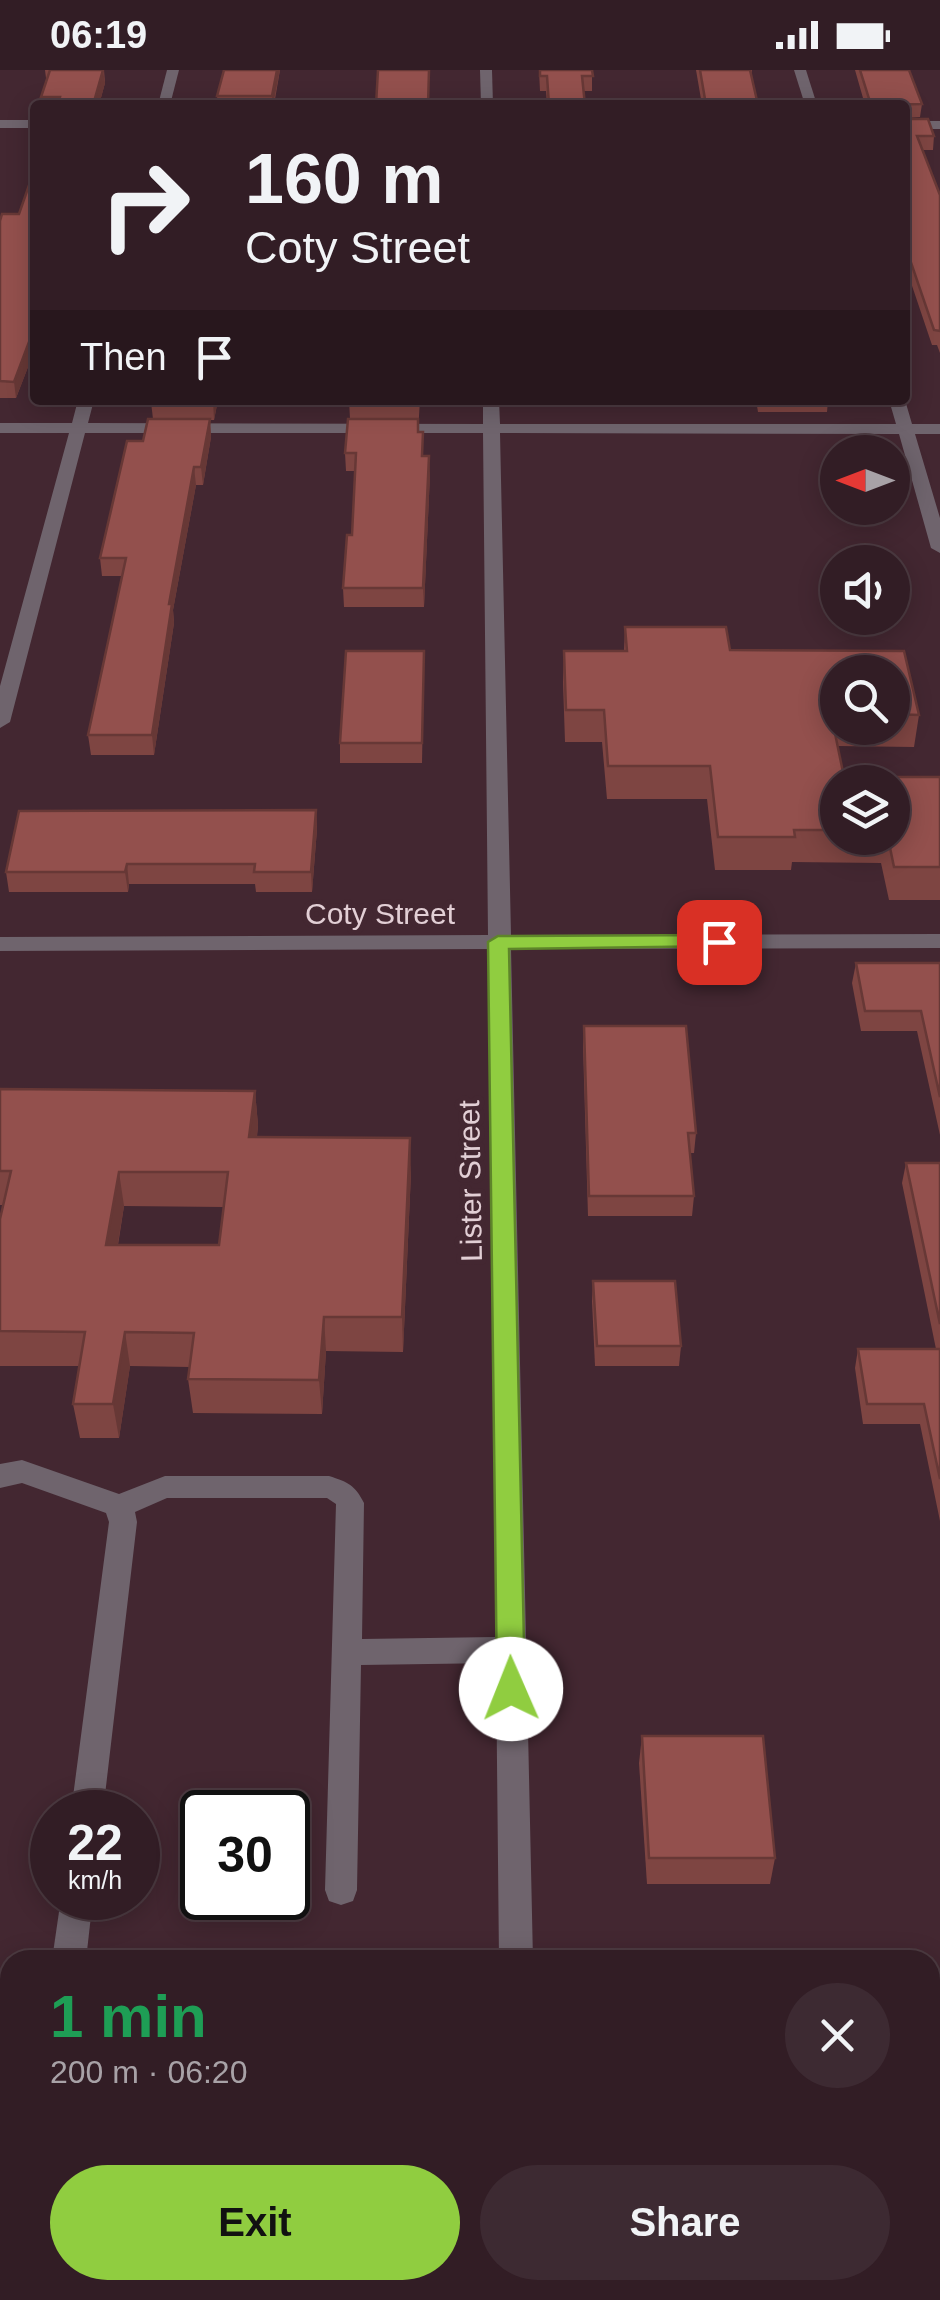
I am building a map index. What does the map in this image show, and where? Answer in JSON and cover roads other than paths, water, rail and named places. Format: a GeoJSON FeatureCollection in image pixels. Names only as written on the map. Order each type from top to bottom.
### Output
{"type":"FeatureCollection","features":[{"type":"Feature","properties":{"kind":"street"},"geometry":{"type":"LineString","coordinates":[[165,100],[173,70]]}},
{"type":"Feature","properties":{"kind":"street"},"geometry":{"type":"LineString","coordinates":[[486,70],[487,100]]}},
{"type":"Feature","properties":{"kind":"street"},"geometry":{"type":"LineString","coordinates":[[800,70],[809,100]]}},
{"type":"Feature","properties":{"kind":"street"},"geometry":{"type":"LineString","coordinates":[[0,124],[30,124]]}},
{"type":"Feature","properties":{"kind":"street"},"geometry":{"type":"LineString","coordinates":[[910,125],[940,125]]}},
{"type":"Feature","properties":{"kind":"street"},"geometry":{"type":"LineString","coordinates":[[0,722],[85,405]]}},
{"type":"Feature","properties":{"kind":"street","name":"Lister Street"},"geometry":{"type":"LineString","coordinates":[[491,405],[516,1950]]}},
{"type":"Feature","properties":{"kind":"street"},"geometry":{"type":"LineString","coordinates":[[898,405],[940,548]]}},
{"type":"Feature","properties":{"kind":"street"},"geometry":{"type":"LineString","coordinates":[[0,428],[940,430]]}},
{"type":"Feature","properties":{"kind":"street","name":"Coty Street"},"geometry":{"type":"LineString","coordinates":[[0,944],[940,941]]}},
{"type":"Feature","properties":{"kind":"street"},"geometry":{"type":"LineString","coordinates":[[0,1476],[12,1470],[32,1473],[121,1514]]}},
{"type":"Feature","properties":{"kind":"street"},"geometry":{"type":"LineString","coordinates":[[121,1514],[165,1487],[329,1487],[344,1493],[350,1503],[341,1890]]}},
{"type":"Feature","properties":{"kind":"street"},"geometry":{"type":"LineString","coordinates":[[90,1790],[121,1514]]}},
{"type":"Feature","properties":{"kind":"street"},"geometry":{"type":"LineString","coordinates":[[346,1652],[510,1650]]}},
{"type":"Feature","properties":{"kind":"street"},"geometry":{"type":"LineString","coordinates":[[70,1950],[74,1920]]}}]}
